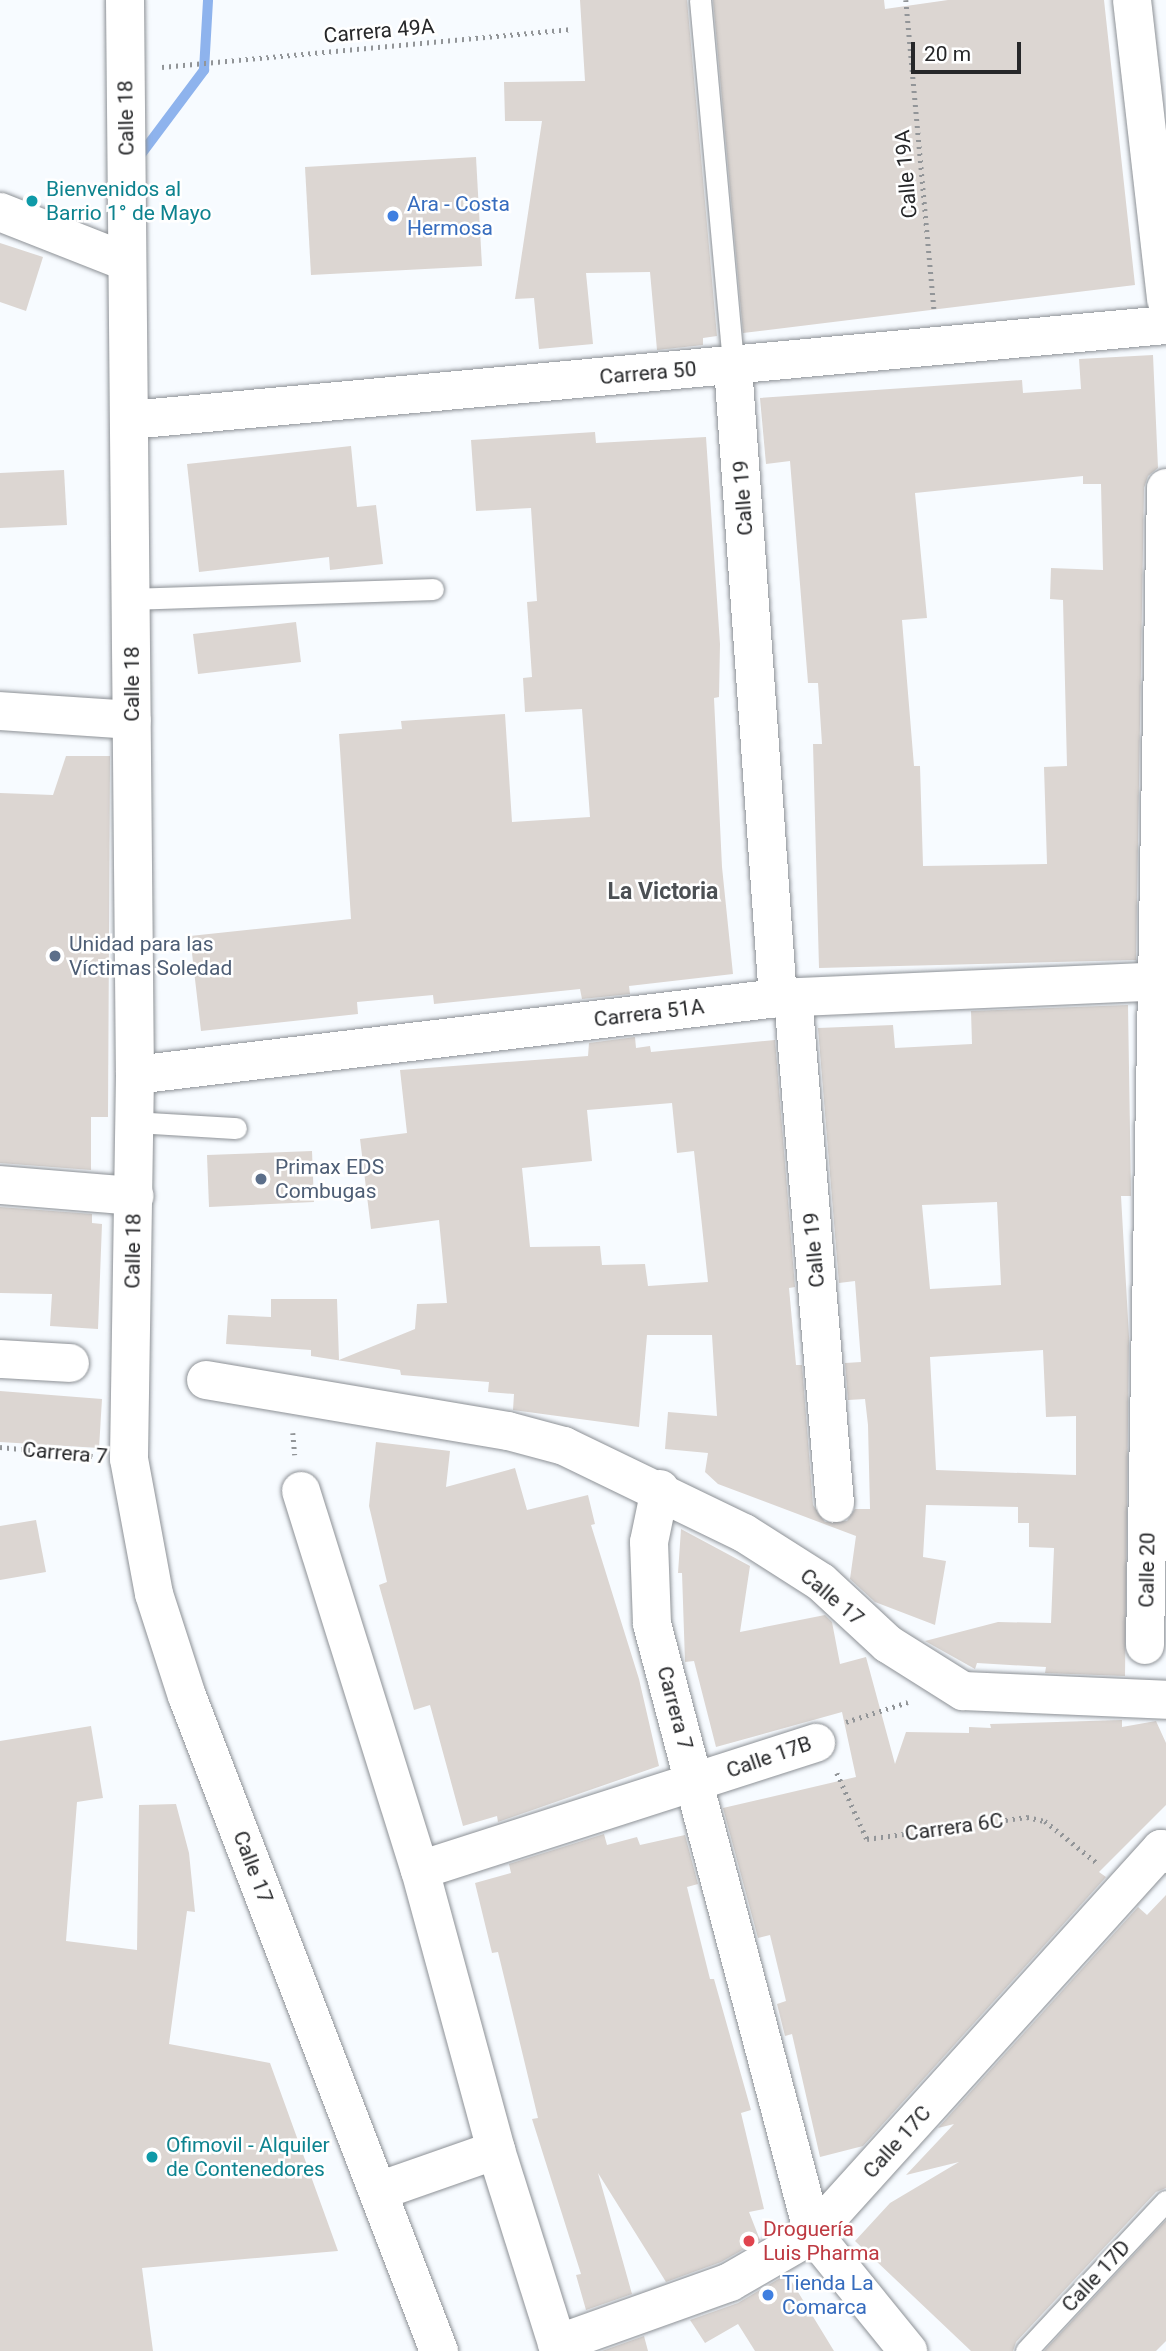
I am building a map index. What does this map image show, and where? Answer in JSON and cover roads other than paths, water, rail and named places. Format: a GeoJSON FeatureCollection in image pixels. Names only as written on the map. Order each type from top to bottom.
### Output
{"type":"FeatureCollection","features":[{"type":"Feature","properties":{"kind":"street","name":"Calle 18"},"geometry":{"type":"LineString","coordinates":[[125,0],[135,1075],[132,1355]]}},
{"type":"Feature","properties":{"kind":"street"},"geometry":{"type":"LineString","coordinates":[[1132,0],[1166,300]]}},
{"type":"Feature","properties":{"kind":"street"},"geometry":{"type":"LineString","coordinates":[[0,212],[127,262]]}},
{"type":"Feature","properties":{"kind":"street","name":"Carrera 50"},"geometry":{"type":"LineString","coordinates":[[130,420],[1166,325]]}},
{"type":"Feature","properties":{"kind":"street","name":"Calle 19"},"geometry":{"type":"LineString","coordinates":[[733,366],[786,997],[835,1503]]}},
{"type":"Feature","properties":{"kind":"street","name":"Calle 20"},"geometry":{"type":"LineString","coordinates":[[1146,1645],[1162,982],[1166,488]]}},
{"type":"Feature","properties":{"kind":"street"},"geometry":{"type":"LineString","coordinates":[[0,711],[132,720]]}},
{"type":"Feature","properties":{"kind":"street","name":"Carrera 51A"},"geometry":{"type":"LineString","coordinates":[[135,1075],[786,997],[1162,982]]}},
{"type":"Feature","properties":{"kind":"street"},"geometry":{"type":"LineString","coordinates":[[0,1185],[135,1196]]}},
{"type":"Feature","properties":{"kind":"street","name":"Calle 17"},"geometry":{"type":"LineString","coordinates":[[132,1355],[129,1459],[154,1594],[187,1696],[439,2351]]}},
{"type":"Feature","properties":{"kind":"street"},"geometry":{"type":"LineString","coordinates":[[0,1359],[70,1363]]}},
{"type":"Feature","properties":{"kind":"street"},"geometry":{"type":"LineString","coordinates":[[206,1380],[508,1431],[564,1446],[660,1489]]}},
{"type":"Feature","properties":{"kind":"street","name":"Calle 17"},"geometry":{"type":"LineString","coordinates":[[660,1489],[744,1533],[821,1582],[888,1644],[963,1690],[1166,1700]]}},
{"type":"Feature","properties":{"kind":"street","name":"Carrera 7"},"geometry":{"type":"LineString","coordinates":[[660,1489],[649,1542],[652,1624],[813,2234],[908,2351]]}},
{"type":"Feature","properties":{"kind":"street"},"geometry":{"type":"LineString","coordinates":[[301,1491],[419,1870],[496,2150],[379,2191]]}},
{"type":"Feature","properties":{"kind":"street","name":"Calle 17B"},"geometry":{"type":"LineString","coordinates":[[419,1870],[816,1743]]}},
{"type":"Feature","properties":{"kind":"street","name":"Calle 17C"},"geometry":{"type":"LineString","coordinates":[[496,2150],[557,2344],[730,2282],[813,2234],[1164,1848]]}},
{"type":"Feature","properties":{"kind":"lane","name":"Calle 19"},"geometry":{"type":"LineString","coordinates":[[700,0],[733,366]]}},
{"type":"Feature","properties":{"kind":"lane"},"geometry":{"type":"LineString","coordinates":[[131,599],[433,589]]}},
{"type":"Feature","properties":{"kind":"lane"},"geometry":{"type":"LineString","coordinates":[[134,1122],[236,1128]]}},
{"type":"Feature","properties":{"kind":"lane","name":"Calle 17D"},"geometry":{"type":"LineString","coordinates":[[1026,2351],[1166,2200]]}},
{"type":"Feature","properties":{"kind":"waterway"},"geometry":{"type":"LineString","coordinates":[[139,157],[204,70],[208,0]]}},
{"type":"Feature","properties":{"kind":"place","name":"Bienvenidos al Barrio 1° de Mayo"},"geometry":{"type":"Point","coordinates":[32,201]}},
{"type":"Feature","properties":{"kind":"place","name":"Ara - Costa Hermosa"},"geometry":{"type":"Point","coordinates":[393,216]}},
{"type":"Feature","properties":{"kind":"place","name":"Unidad para las Víctimas Soledad"},"geometry":{"type":"Point","coordinates":[55,956]}},
{"type":"Feature","properties":{"kind":"place","name":"Primax EDS Combugas"},"geometry":{"type":"Point","coordinates":[261,1179]}},
{"type":"Feature","properties":{"kind":"place","name":"Ofimovil - Alquiler de Contenedores"},"geometry":{"type":"Point","coordinates":[152,2157]}},
{"type":"Feature","properties":{"kind":"place","name":"Droguería Luis Pharma"},"geometry":{"type":"Point","coordinates":[749,2241]}},
{"type":"Feature","properties":{"kind":"place","name":"Tienda La Comarca"},"geometry":{"type":"Point","coordinates":[768,2295]}},
{"type":"Feature","properties":{"kind":"district","name":"La Victoria"},"geometry":{"type":"Point","coordinates":[663,892]}}]}
